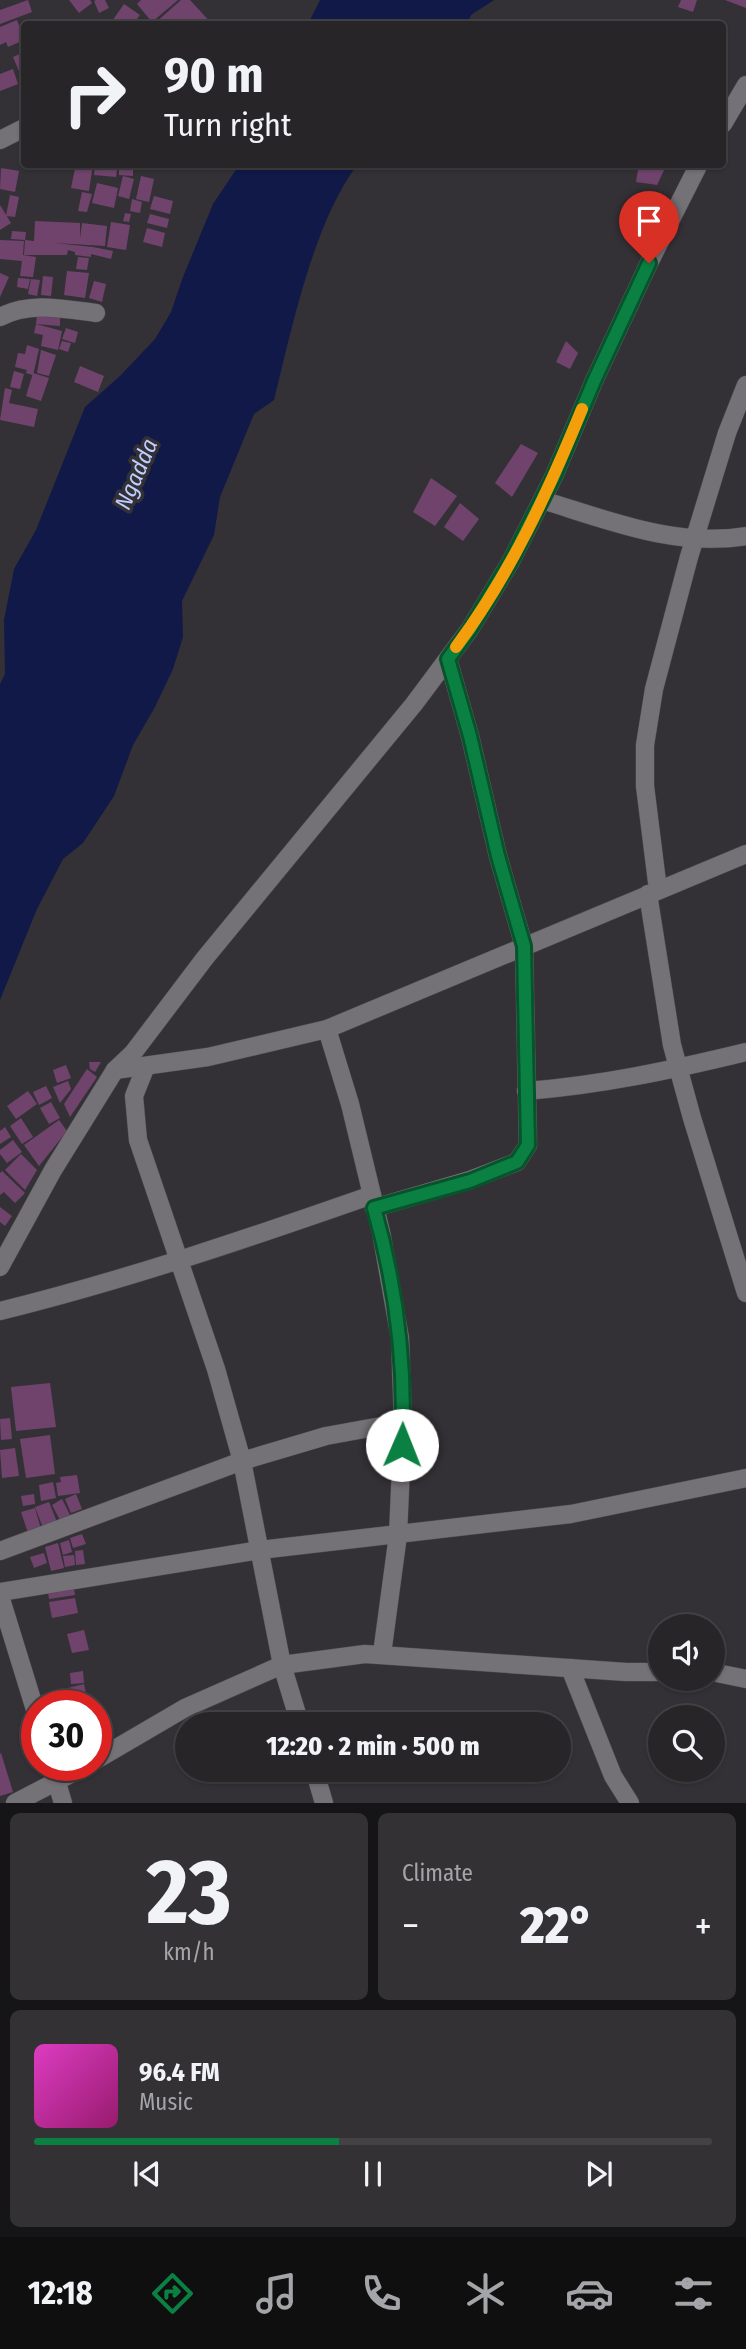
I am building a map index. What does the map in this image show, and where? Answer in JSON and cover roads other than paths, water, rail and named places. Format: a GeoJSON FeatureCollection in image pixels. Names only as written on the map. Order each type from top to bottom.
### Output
{"type":"FeatureCollection","features":[{"type":"Feature","properties":{"kind":"street"},"geometry":{"type":"LineString","coordinates":[[726,119],[746,85]]}},
{"type":"Feature","properties":{"kind":"street"},"geometry":{"type":"LineString","coordinates":[[0,140],[21,130]]}},
{"type":"Feature","properties":{"kind":"street"},"geometry":{"type":"LineString","coordinates":[[0,1267],[53,1170],[115,1070],[133,1053],[205,958],[414,705],[470,629],[511,561],[542,500],[599,369],[697,168]]}},
{"type":"Feature","properties":{"kind":"street"},"geometry":{"type":"LineString","coordinates":[[0,317],[11,311],[43,306],[96,313]]}},
{"type":"Feature","properties":{"kind":"street"},"geometry":{"type":"LineString","coordinates":[[743,392],[746,428]]}},
{"type":"Feature","properties":{"kind":"street"},"geometry":{"type":"LineString","coordinates":[[743,392],[727,433],[654,689],[645,745],[645,786],[653,892],[672,1045],[746,1293]]}},
{"type":"Feature","properties":{"kind":"street"},"geometry":{"type":"LineString","coordinates":[[542,500],[632,529],[695,540],[746,536]]}},
{"type":"Feature","properties":{"kind":"street"},"geometry":{"type":"LineString","coordinates":[[0,1311],[81,1291],[373,1202],[470,1181],[517,1162],[528,1145],[524,946],[448,659]]}},
{"type":"Feature","properties":{"kind":"street"},"geometry":{"type":"LineString","coordinates":[[115,1070],[208,1057],[327,1029],[746,854]]}},
{"type":"Feature","properties":{"kind":"street"},"geometry":{"type":"LineString","coordinates":[[327,1029],[381,1232],[400,1338],[403,1422],[398,1535],[382,1654]]}},
{"type":"Feature","properties":{"kind":"street"},"geometry":{"type":"LineString","coordinates":[[526,1091],[588,1086],[746,1052]]}},
{"type":"Feature","properties":{"kind":"street"},"geometry":{"type":"LineString","coordinates":[[145,1066],[134,1096],[138,1140],[216,1369],[242,1461],[282,1665],[296,1712]]}},
{"type":"Feature","properties":{"kind":"street"},"geometry":{"type":"LineString","coordinates":[[0,1551],[242,1461],[326,1436],[403,1422]]}},
{"type":"Feature","properties":{"kind":"street"},"geometry":{"type":"LineString","coordinates":[[29,1690],[0,1594],[260,1550],[572,1514],[746,1478]]}},
{"type":"Feature","properties":{"kind":"street"},"geometry":{"type":"LineString","coordinates":[[112,1751],[185,1708],[282,1665],[382,1654],[648,1672]]}},
{"type":"Feature","properties":{"kind":"street"},"geometry":{"type":"LineString","coordinates":[[570,1668],[612,1776],[630,1803]]}},
{"type":"Feature","properties":{"kind":"street"},"geometry":{"type":"LineString","coordinates":[[725,1675],[746,1679]]}},
{"type":"Feature","properties":{"kind":"street"},"geometry":{"type":"LineString","coordinates":[[16,1803],[45,1781]]}},
{"type":"Feature","properties":{"kind":"street"},"geometry":{"type":"LineString","coordinates":[[56,1781],[64,1803]]}},
{"type":"Feature","properties":{"kind":"street"},"geometry":{"type":"LineString","coordinates":[[318,1782],[324,1803]]}},
{"type":"Feature","properties":{"kind":"water"},"geometry":{"type":"Polygon","coordinates":[[[320,0],[494,0],[471,15],[468,21],[310,21],[320,0]]]}},
{"type":"Feature","properties":{"kind":"water","name":"Ngadda"},"geometry":{"type":"Polygon","coordinates":[[[237,168],[355,168],[328,216],[316,246],[274,400],[254,414],[220,497],[214,535],[182,601],[183,637],[173,669],[133,745],[114,796],[83,843],[63,859],[37,909],[0,1000],[0,684],[5,674],[4,620],[14,569],[36,530],[85,407],[120,376],[155,339],[171,312],[213,204],[237,168]]]}}]}
